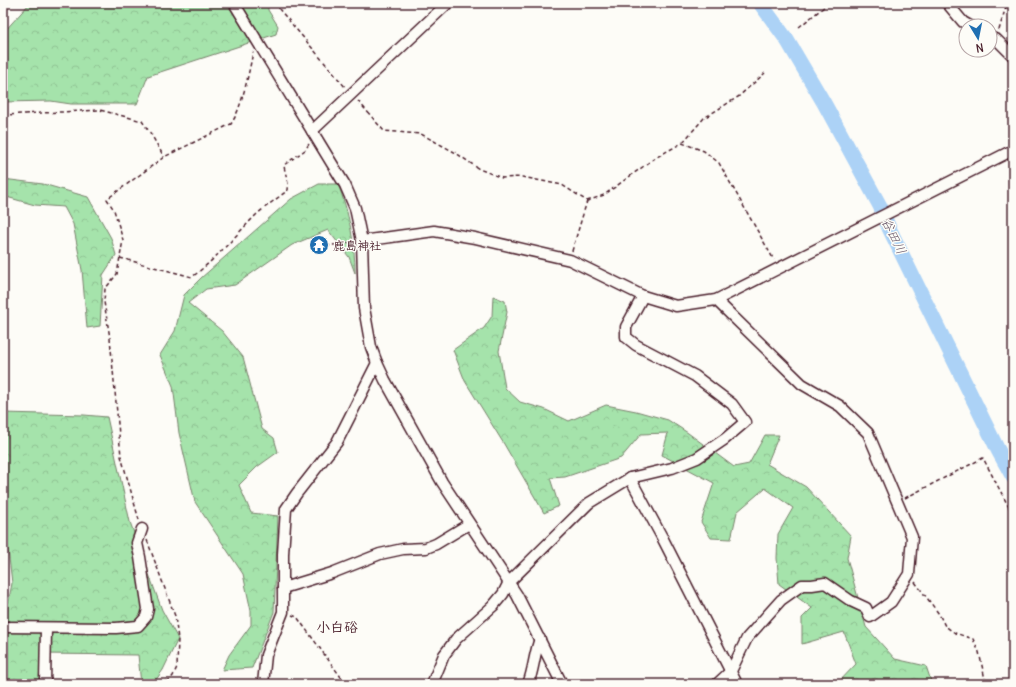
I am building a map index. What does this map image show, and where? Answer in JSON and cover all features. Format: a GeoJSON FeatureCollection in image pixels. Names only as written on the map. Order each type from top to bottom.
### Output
{"type":"FeatureCollection","features":[{"type":"Feature","properties":{"kind":"street"},"geometry":{"type":"LineString","coordinates":[[234,3],[345,185],[355,208],[362,241],[364,308],[372,347],[377,363],[385,380],[442,482],[509,582],[540,639],[562,684]]}},
{"type":"Feature","properties":{"kind":"street"},"geometry":{"type":"LineString","coordinates":[[314,134],[351,94],[448,3]]}},
{"type":"Feature","properties":{"kind":"street"},"geometry":{"type":"LineString","coordinates":[[947,3],[960,18]]}},
{"type":"Feature","properties":{"kind":"street"},"geometry":{"type":"LineString","coordinates":[[998,42],[1013,56]]}},
{"type":"Feature","properties":{"kind":"street"},"geometry":{"type":"LineString","coordinates":[[362,241],[434,231],[475,238],[570,260],[643,296],[676,306],[716,300],[1013,150]]}},
{"type":"Feature","properties":{"kind":"street"},"geometry":{"type":"LineString","coordinates":[[432,684],[444,654],[456,639],[493,606],[503,594],[509,582],[589,503],[630,478],[672,468],[697,458],[725,439],[745,422],[732,404],[695,376],[636,345],[626,337],[626,327],[643,296]]}},
{"type":"Feature","properties":{"kind":"street"},"geometry":{"type":"LineString","coordinates":[[716,300],[802,384],[840,406],[868,434],[912,537],[909,574],[891,602],[870,618],[866,608],[851,601],[825,583],[802,585],[781,600],[747,638],[731,671],[717,684]]}},
{"type":"Feature","properties":{"kind":"street"},"geometry":{"type":"LineString","coordinates":[[263,684],[266,655],[283,612],[286,509],[296,493],[337,442],[377,363]]}},
{"type":"Feature","properties":{"kind":"street"},"geometry":{"type":"LineString","coordinates":[[630,478],[737,684]]}},
{"type":"Feature","properties":{"kind":"street"},"geometry":{"type":"LineString","coordinates":[[283,588],[332,573],[380,554],[403,549],[426,548],[436,544],[469,524]]}},
{"type":"Feature","properties":{"kind":"street"},"geometry":{"type":"LineString","coordinates":[[3,627],[46,629],[116,628],[138,626],[146,617],[148,609],[137,543],[142,528]]}},
{"type":"Feature","properties":{"kind":"street"},"geometry":{"type":"LineString","coordinates":[[45,684],[46,629]]}},
{"type":"Feature","properties":{"kind":"street"},"geometry":{"type":"LineString","coordinates":[[528,684],[531,678],[540,639]]}},
{"type":"Feature","properties":{"kind":"path"},"geometry":{"type":"LineString","coordinates":[[274,3],[351,94],[384,130],[421,134],[456,153],[479,169],[502,178],[522,177],[562,185],[588,201]]}},
{"type":"Feature","properties":{"kind":"path"},"geometry":{"type":"LineString","coordinates":[[799,27],[829,3]]}},
{"type":"Feature","properties":{"kind":"path"},"geometry":{"type":"LineString","coordinates":[[998,26],[1007,3]]}},
{"type":"Feature","properties":{"kind":"path"},"geometry":{"type":"LineString","coordinates":[[166,684],[173,676],[177,667],[178,639],[172,604],[136,514],[121,456],[110,338],[104,302],[105,289],[117,274],[122,240],[114,210],[107,199],[164,157],[231,124],[235,118],[256,41]]}},
{"type":"Feature","properties":{"kind":"path"},"geometry":{"type":"LineString","coordinates":[[588,201],[604,195],[655,158],[682,143],[704,118],[738,97],[765,73]]}},
{"type":"Feature","properties":{"kind":"path"},"geometry":{"type":"LineString","coordinates":[[3,115],[100,110],[127,117],[142,121],[164,157]]}},
{"type":"Feature","properties":{"kind":"path"},"geometry":{"type":"LineString","coordinates":[[120,258],[192,277],[204,268],[258,213],[288,190],[289,182],[285,173],[284,165],[305,150],[314,134]]}},
{"type":"Feature","properties":{"kind":"path"},"geometry":{"type":"LineString","coordinates":[[682,143],[704,151],[719,163],[779,268]]}},
{"type":"Feature","properties":{"kind":"path"},"geometry":{"type":"LineString","coordinates":[[570,260],[588,201]]}},
{"type":"Feature","properties":{"kind":"path"},"geometry":{"type":"LineString","coordinates":[[326,246],[362,241]]}},
{"type":"Feature","properties":{"kind":"path"},"geometry":{"type":"LineString","coordinates":[[897,502],[983,458],[1013,515]]}},
{"type":"Feature","properties":{"kind":"path"},"geometry":{"type":"LineString","coordinates":[[909,574],[927,597],[945,626],[955,634],[973,639],[980,652],[986,684]]}},
{"type":"Feature","properties":{"kind":"path"},"geometry":{"type":"LineString","coordinates":[[283,612],[297,617],[346,684]]}},
{"type":"Feature","properties":{"kind":"green space"},"geometry":{"type":"Polygon","coordinates":[[[30,3],[268,3],[268,10],[278,26],[276,34],[148,76],[137,104],[71,104],[51,101],[3,102],[3,33],[30,3]]]}},
{"type":"Feature","properties":{"kind":"green space"},"geometry":{"type":"Polygon","coordinates":[[[3,179],[43,184],[88,197],[111,238],[116,255],[103,275],[100,326],[87,328],[82,270],[73,224],[64,207],[35,205],[3,196],[3,179]]]}},
{"type":"Feature","properties":{"kind":"green space"},"geometry":{"type":"Polygon","coordinates":[[[319,184],[338,184],[351,228],[355,273],[349,257],[328,230],[292,245],[235,285],[206,289],[188,303],[222,331],[243,357],[262,429],[274,438],[278,452],[257,467],[239,485],[251,513],[278,516],[274,612],[252,668],[222,670],[229,655],[251,625],[251,611],[243,574],[195,502],[179,433],[173,386],[160,355],[175,331],[184,295],[201,278],[291,199],[319,184]]]}},
{"type":"Feature","properties":{"kind":"green space"},"geometry":{"type":"Polygon","coordinates":[[[493,296],[505,301],[507,312],[499,351],[505,388],[520,402],[544,409],[569,421],[606,405],[636,411],[668,420],[734,467],[749,464],[765,435],[779,435],[767,464],[806,487],[851,536],[847,558],[866,627],[895,659],[926,666],[932,684],[837,684],[856,664],[844,632],[802,644],[802,618],[812,608],[779,584],[777,558],[778,534],[793,508],[765,488],[737,512],[731,539],[711,538],[701,522],[714,483],[662,455],[668,433],[641,434],[621,458],[565,477],[550,478],[559,506],[544,513],[465,381],[453,350],[484,328],[492,316],[493,296]]]}},
{"type":"Feature","properties":{"kind":"green space"},"geometry":{"type":"Polygon","coordinates":[[[3,413],[107,417],[130,522],[162,610],[178,639],[163,670],[153,684],[141,684],[138,655],[41,654],[39,680],[31,684],[3,684],[3,631],[12,583],[6,533],[7,506],[3,499],[3,413]]]}},
{"type":"Feature","properties":{"kind":"building","name":"鹿島神社"},"geometry":{"type":"Polygon","coordinates":[[[322,239],[324,249],[315,250],[315,240],[322,239]]]}},
{"type":"Feature","properties":{"kind":"waterway","name":"谷田川"},"geometry":{"type":"LineString","coordinates":[[760,3],[787,40],[824,103],[880,206],[889,228],[998,450],[1013,477]]}},
{"type":"Feature","properties":{"kind":"place","name":"鹿島神社"},"geometry":{"type":"Point","coordinates":[319,245]}},
{"type":"Feature","properties":{"kind":"district","name":"小白硲"},"geometry":{"type":"Point","coordinates":[337,627]}}]}
